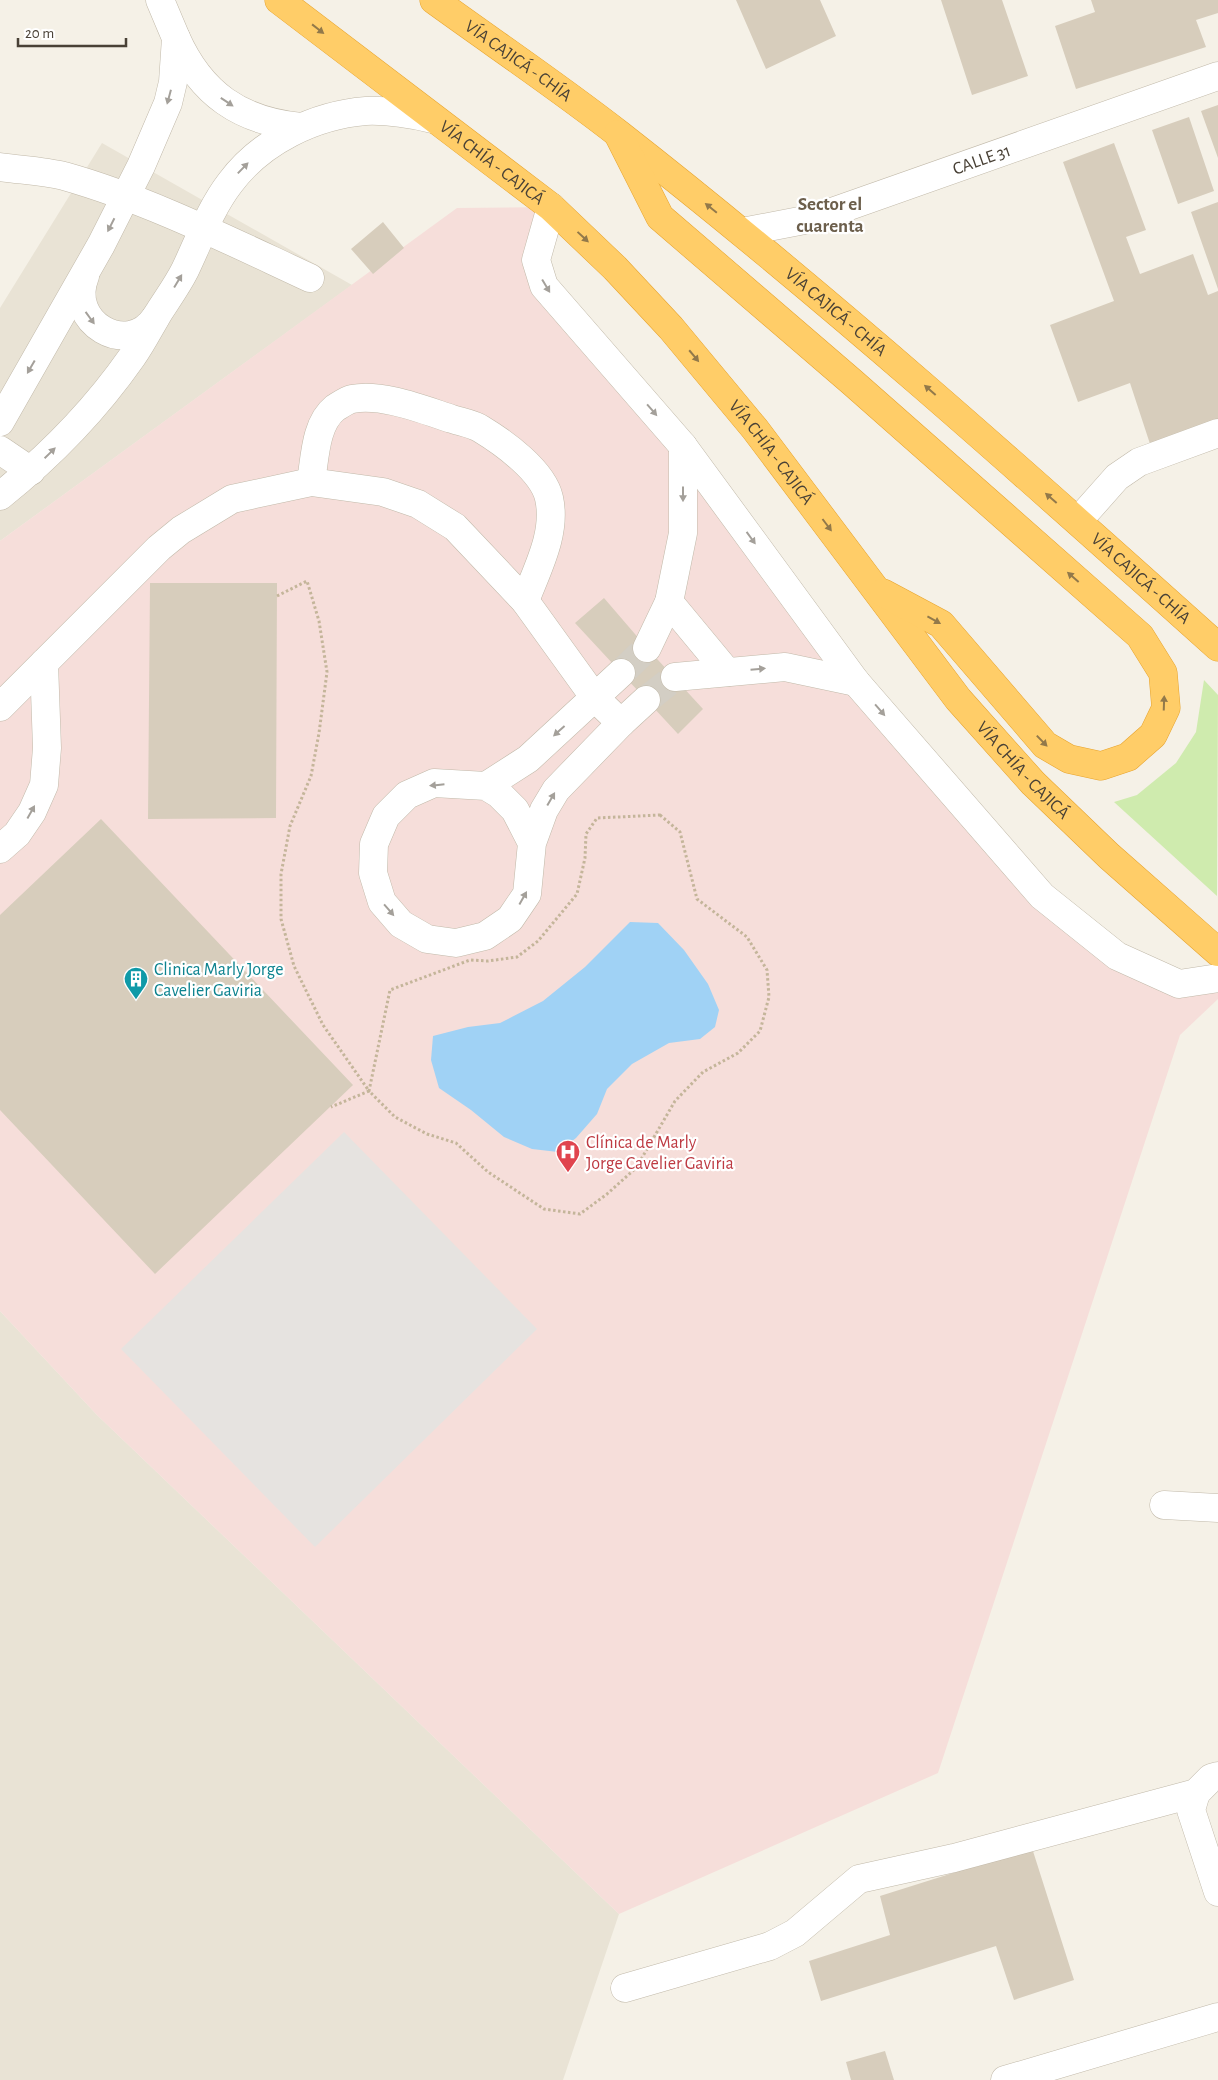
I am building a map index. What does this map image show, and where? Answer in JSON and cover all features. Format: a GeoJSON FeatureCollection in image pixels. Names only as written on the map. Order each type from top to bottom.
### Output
{"type":"FeatureCollection","features":[{"type":"Feature","properties":{"kind":"highway","name":"VÍA CHÍA - CAJICÁ"},"geometry":{"type":"LineString","coordinates":[[279,0],[551,207],[615,268],[671,328],[755,429],[958,699],[1033,783],[1109,856],[1218,952]]}},
{"type":"Feature","properties":{"kind":"highway","name":"VÍA CAJICÁ - CHÍA"},"geometry":{"type":"LineString","coordinates":[[434,0],[618,134],[742,232],[924,385],[1218,647]]}},
{"type":"Feature","properties":{"kind":"highway"},"geometry":{"type":"LineString","coordinates":[[618,134],[660,217],[852,382],[1140,636],[1163,673],[1166,708],[1153,735],[1128,757],[1101,766],[1069,759],[1045,745],[941,624],[876,589]]}},
{"type":"Feature","properties":{"kind":"street"},"geometry":{"type":"LineString","coordinates":[[160,0],[184,57],[209,89],[225,102],[261,120],[301,127]]}},
{"type":"Feature","properties":{"kind":"street"},"geometry":{"type":"LineString","coordinates":[[0,422],[86,273],[125,197],[168,103],[173,82],[176,38]]}},
{"type":"Feature","properties":{"kind":"street","name":"CALLE 31"},"geometry":{"type":"LineString","coordinates":[[742,232],[815,218],[1218,76]]}},
{"type":"Feature","properties":{"kind":"street"},"geometry":{"type":"LineString","coordinates":[[0,496],[31,471],[68,435],[102,397],[133,356],[184,272],[214,207],[230,182],[257,155],[275,141],[301,127],[333,116],[367,111],[400,112],[433,119]]}},
{"type":"Feature","properties":{"kind":"street"},"geometry":{"type":"LineString","coordinates":[[0,167],[63,176],[125,197],[204,229],[310,278]]}},
{"type":"Feature","properties":{"kind":"street"},"geometry":{"type":"LineString","coordinates":[[551,207],[536,260],[544,286],[683,446],[856,682],[1042,896],[1117,956],[1178,984],[1218,978]]}},
{"type":"Feature","properties":{"kind":"street"},"geometry":{"type":"LineString","coordinates":[[86,273],[81,295],[83,307],[89,318],[102,330],[119,335],[131,334],[142,330],[152,323],[159,313]]}},
{"type":"Feature","properties":{"kind":"street"},"geometry":{"type":"LineString","coordinates":[[311,482],[321,428],[334,408],[351,399],[376,398],[395,402],[479,428],[509,448],[543,481],[549,499],[550,519],[546,546],[525,601]]}},
{"type":"Feature","properties":{"kind":"street"},"geometry":{"type":"LineString","coordinates":[[1078,521],[1117,477],[1139,462],[1218,433]]}},
{"type":"Feature","properties":{"kind":"street"},"geometry":{"type":"LineString","coordinates":[[647,648],[669,602],[683,534],[683,446]]}},
{"type":"Feature","properties":{"kind":"street"},"geometry":{"type":"LineString","coordinates":[[0,450],[31,471]]}},
{"type":"Feature","properties":{"kind":"street"},"geometry":{"type":"LineString","coordinates":[[0,707],[159,548],[181,530],[232,499],[311,482],[383,492],[418,504],[455,527],[525,601],[595,698],[621,723]]}},
{"type":"Feature","properties":{"kind":"street"},"geometry":{"type":"LineString","coordinates":[[669,602],[726,672]]}},
{"type":"Feature","properties":{"kind":"street"},"geometry":{"type":"LineString","coordinates":[[0,848],[17,834],[32,812],[44,785],[47,748],[44,663]]}},
{"type":"Feature","properties":{"kind":"street"},"geometry":{"type":"LineString","coordinates":[[674,677],[784,667],[856,682]]}},
{"type":"Feature","properties":{"kind":"street"},"geometry":{"type":"LineString","coordinates":[[486,786],[528,759],[621,673]]}},
{"type":"Feature","properties":{"kind":"street"},"geometry":{"type":"LineString","coordinates":[[532,843],[515,810],[499,794],[486,786],[434,783],[407,795],[386,816],[374,844],[372,873],[382,902],[401,924],[427,939],[456,942],[485,936],[510,919],[527,894],[532,843],[544,810],[556,790],[646,700]]}},
{"type":"Feature","properties":{"kind":"street"},"geometry":{"type":"LineString","coordinates":[[1164,1506],[1218,1508]]}},
{"type":"Feature","properties":{"kind":"street"},"geometry":{"type":"LineString","coordinates":[[1218,1776],[1211,1778],[1196,1793],[1191,1810],[1218,1892]]}},
{"type":"Feature","properties":{"kind":"street"},"geometry":{"type":"LineString","coordinates":[[625,1988],[770,1946],[795,1932],[859,1879],[954,1858],[1196,1793]]}},
{"type":"Feature","properties":{"kind":"street"},"geometry":{"type":"LineString","coordinates":[[1006,2080],[1218,2018]]}},
{"type":"Feature","properties":{"kind":"path"},"geometry":{"type":"LineString","coordinates":[[277,596],[307,581],[320,621],[327,672],[320,733],[312,776],[290,826],[281,874],[281,919],[294,966],[323,1025],[369,1091],[394,1117],[427,1134],[456,1143],[488,1172],[544,1209],[580,1214],[607,1194],[636,1168],[675,1102],[703,1072],[738,1053],[760,1031],[769,997],[767,970],[747,937],[697,899],[680,832],[660,815],[597,818],[586,834],[585,858],[577,894],[538,941],[517,958],[488,961],[470,960],[390,990],[369,1091]]}},
{"type":"Feature","properties":{"kind":"path"},"geometry":{"type":"LineString","coordinates":[[330,1107],[369,1091]]}},
{"type":"Feature","properties":{"kind":"shaded area"},"geometry":{"type":"Polygon","coordinates":[[[102,143],[352,285],[0,541],[0,308],[102,143]]]}},
{"type":"Feature","properties":{"kind":"shaded area","name":"Clínica de Marly Jorge Cavelier Gaviria"},"geometry":{"type":"Polygon","coordinates":[[[551,207],[536,260],[856,682],[1117,956],[1218,978],[1218,999],[1180,1035],[938,1773],[619,1914],[97,1415],[0,1311],[0,541],[457,208],[551,207]]]}},
{"type":"Feature","properties":{"kind":"shaded area"},"geometry":{"type":"Polygon","coordinates":[[[344,1132],[537,1329],[315,1547],[121,1349],[344,1132]]]}},
{"type":"Feature","properties":{"kind":"shaded area"},"geometry":{"type":"Polygon","coordinates":[[[0,1311],[97,1415],[619,1914],[563,2080],[0,2080],[0,1311]]]}},
{"type":"Feature","properties":{"kind":"green space"},"geometry":{"type":"Polygon","coordinates":[[[1204,680],[1218,695],[1217,896],[1114,802],[1137,795],[1176,763],[1196,732],[1204,680]]]}},
{"type":"Feature","properties":{"kind":"water"},"geometry":{"type":"Polygon","coordinates":[[[630,922],[658,923],[684,950],[708,984],[719,1010],[715,1027],[700,1039],[669,1043],[632,1064],[607,1089],[597,1114],[576,1138],[558,1152],[532,1149],[504,1137],[471,1110],[439,1088],[431,1060],[433,1036],[468,1027],[500,1023],[543,1001],[585,967],[630,922]]]}},
{"type":"Feature","properties":{"kind":"building"},"geometry":{"type":"Polygon","coordinates":[[[736,0],[820,0],[836,36],[766,69],[736,0]]]}},
{"type":"Feature","properties":{"kind":"building"},"geometry":{"type":"Polygon","coordinates":[[[941,0],[1002,0],[1028,76],[972,95],[941,0]]]}},
{"type":"Feature","properties":{"kind":"building"},"geometry":{"type":"Polygon","coordinates":[[[1091,0],[1218,0],[1218,13],[1196,20],[1206,47],[1076,89],[1055,26],[1095,12],[1091,0]]]}},
{"type":"Feature","properties":{"kind":"building"},"geometry":{"type":"Polygon","coordinates":[[[1218,105],[1218,158],[1201,111],[1218,105]]]}},
{"type":"Feature","properties":{"kind":"building"},"geometry":{"type":"Polygon","coordinates":[[[1189,117],[1214,191],[1178,204],[1152,130],[1189,117]]]}},
{"type":"Feature","properties":{"kind":"building"},"geometry":{"type":"Polygon","coordinates":[[[1114,143],[1146,230],[1126,237],[1140,274],[1193,254],[1208,295],[1218,291],[1218,427],[1152,450],[1130,383],[1078,402],[1050,325],[1114,301],[1063,162],[1114,143]]]}},
{"type":"Feature","properties":{"kind":"building"},"geometry":{"type":"Polygon","coordinates":[[[1218,202],[1218,289],[1191,212],[1218,202]]]}},
{"type":"Feature","properties":{"kind":"building"},"geometry":{"type":"Polygon","coordinates":[[[383,222],[404,248],[373,274],[351,249],[383,222]]]}},
{"type":"Feature","properties":{"kind":"building"},"geometry":{"type":"Polygon","coordinates":[[[150,583],[277,583],[276,818],[148,819],[150,583]]]}},
{"type":"Feature","properties":{"kind":"building"},"geometry":{"type":"Polygon","coordinates":[[[604,598],[703,709],[678,734],[575,623],[604,598]]]}},
{"type":"Feature","properties":{"kind":"building","name":"Clinica Marly Jorge Cavelier Gaviria"},"geometry":{"type":"Polygon","coordinates":[[[101,819],[353,1085],[155,1274],[0,1110],[0,915],[101,819]]]}},
{"type":"Feature","properties":{"kind":"building"},"geometry":{"type":"Polygon","coordinates":[[[1032,1848],[1074,1980],[1014,2000],[996,1946],[821,2001],[809,1961],[890,1935],[880,1896],[1032,1848]]]}},
{"type":"Feature","properties":{"kind":"building"},"geometry":{"type":"Polygon","coordinates":[[[885,2051],[894,2080],[851,2080],[846,2062],[885,2051]]]}},
{"type":"Feature","properties":{"kind":"tunnel"},"geometry":{"type":"LineString","coordinates":[[621,673],[647,648]]}},
{"type":"Feature","properties":{"kind":"tunnel"},"geometry":{"type":"LineString","coordinates":[[646,700],[675,677]]}},
{"type":"Feature","properties":{"kind":"place","name":"Clinica Marly Jorge Cavelier Gaviria"},"geometry":{"type":"Point","coordinates":[136,1000]}},
{"type":"Feature","properties":{"kind":"place","name":"Clínica de Marly Jorge Cavelier Gaviria"},"geometry":{"type":"Point","coordinates":[568,1173]}},
{"type":"Feature","properties":{"kind":"district","name":"Sector el cuarenta"},"geometry":{"type":"Point","coordinates":[830,214]}}]}
